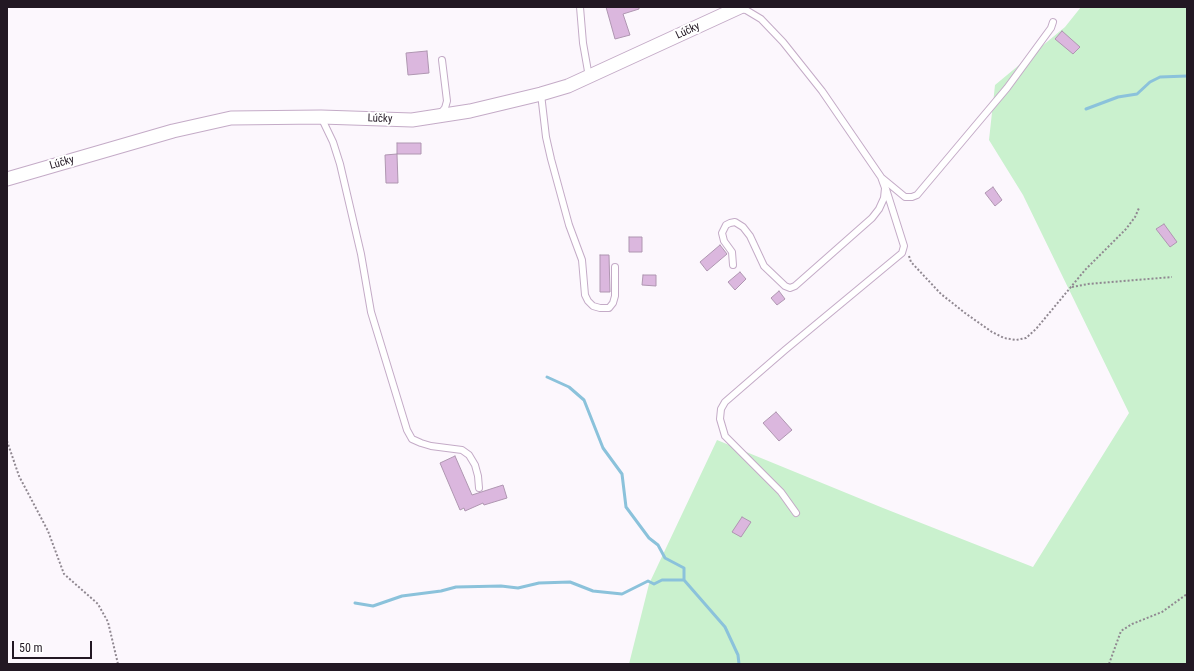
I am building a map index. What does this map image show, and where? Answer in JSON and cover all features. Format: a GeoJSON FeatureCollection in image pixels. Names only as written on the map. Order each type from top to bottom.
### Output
{"type":"FeatureCollection","features":[{"type":"Feature","properties":{"kind":"street","name":"Lúčky"},"geometry":{"type":"LineString","coordinates":[[7,179],[173,131],[231,118],[412,120],[470,111],[568,86],[739,8]]}},
{"type":"Feature","properties":{"kind":"lane"},"geometry":{"type":"LineString","coordinates":[[580,7],[583,43],[589,77]]}},
{"type":"Feature","properties":{"kind":"lane"},"geometry":{"type":"LineString","coordinates":[[739,8],[746,10],[761,19],[783,42],[822,91],[881,177],[904,246],[902,253],[898,257],[785,350],[725,402],[721,409],[720,419],[726,436],[781,492],[796,513]]}},
{"type":"Feature","properties":{"kind":"lane"},"geometry":{"type":"LineString","coordinates":[[881,177],[905,197],[917,195],[1007,88],[1051,28],[1053,22]]}},
{"type":"Feature","properties":{"kind":"lane"},"geometry":{"type":"LineString","coordinates":[[438,117],[445,108],[447,101],[442,60]]}},
{"type":"Feature","properties":{"kind":"lane"},"geometry":{"type":"LineString","coordinates":[[541,94],[546,137],[551,159],[569,225],[582,260],[585,295],[593,306],[609,308],[613,303],[615,296],[615,267]]}},
{"type":"Feature","properties":{"kind":"lane"},"geometry":{"type":"LineString","coordinates":[[320,118],[333,142],[340,164],[361,254],[371,312],[407,430],[412,439],[421,443],[431,446],[462,450],[469,455],[475,465],[479,488]]}},
{"type":"Feature","properties":{"kind":"lane"},"geometry":{"type":"LineString","coordinates":[[733,265],[732,252],[724,241],[722,233],[726,225],[735,222],[739,223],[750,236],[764,266],[785,286],[790,288],[795,286],[872,218],[879,209],[884,198],[885,188]]}},
{"type":"Feature","properties":{"kind":"path"},"geometry":{"type":"LineString","coordinates":[[904,246],[912,262],[942,294],[970,317],[992,332],[1004,338],[1016,340],[1026,338],[1036,328],[1085,270],[1126,229],[1135,217],[1139,208]]}},
{"type":"Feature","properties":{"kind":"path"},"geometry":{"type":"LineString","coordinates":[[1070,287],[1088,284],[1172,277]]}},
{"type":"Feature","properties":{"kind":"path"},"geometry":{"type":"LineString","coordinates":[[7,440],[19,476],[48,531],[64,574],[98,604],[108,622],[118,664]]}},
{"type":"Feature","properties":{"kind":"path"},"geometry":{"type":"LineString","coordinates":[[1109,664],[1121,631],[1132,624],[1162,612],[1187,594]]}},
{"type":"Feature","properties":{"kind":"green space"},"geometry":{"type":"Polygon","coordinates":[[[1081,7],[1187,7],[1187,664],[629,664],[649,584],[717,440],[1033,567],[1129,413],[1023,195],[989,140],[995,85],[1065,27],[1081,7]]]}},
{"type":"Feature","properties":{"kind":"building"},"geometry":{"type":"Polygon","coordinates":[[[606,7],[639,7],[639,9],[623,14],[630,35],[615,39],[606,7]]]}},
{"type":"Feature","properties":{"kind":"building"},"geometry":{"type":"Polygon","coordinates":[[[1062,31],[1080,47],[1073,54],[1055,39],[1062,31]]]}},
{"type":"Feature","properties":{"kind":"building"},"geometry":{"type":"Polygon","coordinates":[[[427,51],[429,73],[408,75],[406,53],[427,51]]]}},
{"type":"Feature","properties":{"kind":"building"},"geometry":{"type":"Polygon","coordinates":[[[397,143],[421,143],[421,154],[397,154],[397,143]]]}},
{"type":"Feature","properties":{"kind":"building"},"geometry":{"type":"Polygon","coordinates":[[[397,154],[398,183],[386,183],[385,155],[397,154]]]}},
{"type":"Feature","properties":{"kind":"building"},"geometry":{"type":"Polygon","coordinates":[[[993,187],[1002,200],[995,206],[985,193],[993,187]]]}},
{"type":"Feature","properties":{"kind":"building"},"geometry":{"type":"Polygon","coordinates":[[[1164,224],[1177,242],[1170,247],[1156,229],[1164,224]]]}},
{"type":"Feature","properties":{"kind":"building"},"geometry":{"type":"Polygon","coordinates":[[[629,237],[642,237],[642,252],[629,252],[629,237]]]}},
{"type":"Feature","properties":{"kind":"building"},"geometry":{"type":"Polygon","coordinates":[[[720,245],[727,254],[707,271],[700,262],[720,245]]]}},
{"type":"Feature","properties":{"kind":"building"},"geometry":{"type":"Polygon","coordinates":[[[600,255],[609,255],[610,292],[600,292],[600,255]]]}},
{"type":"Feature","properties":{"kind":"building"},"geometry":{"type":"Polygon","coordinates":[[[740,272],[746,279],[735,290],[728,282],[740,272]]]}},
{"type":"Feature","properties":{"kind":"building"},"geometry":{"type":"Polygon","coordinates":[[[643,275],[656,275],[656,286],[642,285],[643,275]]]}},
{"type":"Feature","properties":{"kind":"building"},"geometry":{"type":"Polygon","coordinates":[[[779,291],[785,299],[777,305],[771,298],[779,291]]]}},
{"type":"Feature","properties":{"kind":"building"},"geometry":{"type":"Polygon","coordinates":[[[776,412],[792,430],[779,441],[763,423],[776,412]]]}},
{"type":"Feature","properties":{"kind":"building"},"geometry":{"type":"Polygon","coordinates":[[[455,456],[472,495],[503,485],[507,498],[484,505],[483,503],[465,511],[464,508],[460,510],[440,463],[455,456]]]}},
{"type":"Feature","properties":{"kind":"building"},"geometry":{"type":"Polygon","coordinates":[[[742,517],[751,522],[741,537],[732,532],[742,517]]]}},
{"type":"Feature","properties":{"kind":"waterway"},"geometry":{"type":"LineString","coordinates":[[1086,109],[1118,97],[1137,94],[1150,82],[1160,77],[1187,76]]}},
{"type":"Feature","properties":{"kind":"waterway"},"geometry":{"type":"LineString","coordinates":[[547,377],[569,387],[584,400],[603,448],[622,474],[626,507],[649,538],[658,545],[665,558],[684,568],[684,580]]}},
{"type":"Feature","properties":{"kind":"waterway"},"geometry":{"type":"LineString","coordinates":[[355,603],[373,606],[402,596],[441,591],[456,587],[501,586],[518,588],[539,583],[570,582],[593,591],[622,594],[648,581],[654,584],[662,580],[684,580],[725,627],[738,655],[739,664]]}}]}
